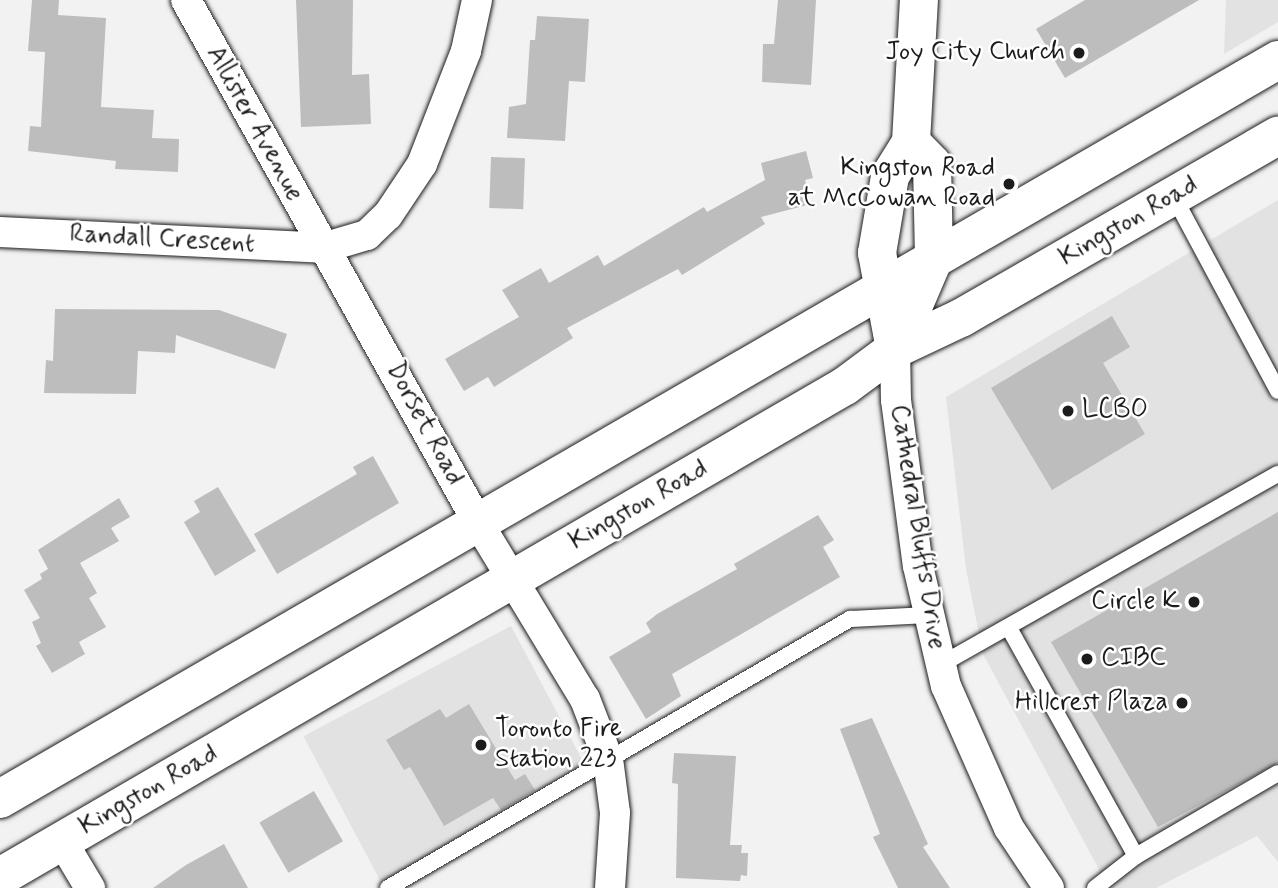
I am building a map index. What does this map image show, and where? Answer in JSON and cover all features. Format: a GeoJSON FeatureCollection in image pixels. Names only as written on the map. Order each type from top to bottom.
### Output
{"type":"FeatureCollection","features":[{"type":"Feature","properties":{"kind":"main road"},"geometry":{"type":"LineString","coordinates":[[895,349],[877,253],[890,176],[911,142],[919,0]]}},
{"type":"Feature","properties":{"kind":"main road"},"geometry":{"type":"LineString","coordinates":[[0,799],[477,521],[883,291],[934,258],[1278,60]]}},
{"type":"Feature","properties":{"kind":"main road","name":"Kingston Road"},"geometry":{"type":"LineString","coordinates":[[0,877],[845,386],[895,349],[961,318],[1278,136]]}},
{"type":"Feature","properties":{"kind":"main road"},"geometry":{"type":"LineString","coordinates":[[895,349],[934,258],[932,164],[911,142]]}},
{"type":"Feature","properties":{"kind":"street","name":"Allister Avenue"},"geometry":{"type":"LineString","coordinates":[[186,0],[323,248]]}},
{"type":"Feature","properties":{"kind":"street"},"geometry":{"type":"LineString","coordinates":[[323,248],[367,235],[407,191],[466,51],[478,0]]}},
{"type":"Feature","properties":{"kind":"street","name":"Randall Crescent"},"geometry":{"type":"LineString","coordinates":[[0,232],[323,248]]}},
{"type":"Feature","properties":{"kind":"street","name":"Dorset Road"},"geometry":{"type":"LineString","coordinates":[[323,248],[477,521],[585,699],[608,759],[615,813],[610,888]]}},
{"type":"Feature","properties":{"kind":"street","name":"Cathedral Bluffs Drive"},"geometry":{"type":"LineString","coordinates":[[895,349],[896,400],[929,615],[940,665],[980,770],[1009,828],[1049,888]]}},
{"type":"Feature","properties":{"kind":"street"},"geometry":{"type":"LineString","coordinates":[[62,841],[90,888]]}},
{"type":"Feature","properties":{"kind":"lane"},"geometry":{"type":"LineString","coordinates":[[1174,197],[1278,391]]}},
{"type":"Feature","properties":{"kind":"lane"},"geometry":{"type":"LineString","coordinates":[[940,665],[1278,474]]}},
{"type":"Feature","properties":{"kind":"lane"},"geometry":{"type":"LineString","coordinates":[[388,888],[850,620],[929,615]]}},
{"type":"Feature","properties":{"kind":"lane"},"geometry":{"type":"LineString","coordinates":[[1009,628],[1136,856]]}},
{"type":"Feature","properties":{"kind":"lane"},"geometry":{"type":"LineString","coordinates":[[1095,888],[1136,856],[1278,773]]}},
{"type":"Feature","properties":{"kind":"shaded area"},"geometry":{"type":"Polygon","coordinates":[[[1226,0],[1278,0],[1278,22],[1224,54],[1226,0]]]}},
{"type":"Feature","properties":{"kind":"shaded area"},"geometry":{"type":"Polygon","coordinates":[[[1278,200],[1278,862],[1257,836],[1156,888],[1109,888],[983,654],[966,569],[946,397],[1278,200]]]}},
{"type":"Feature","properties":{"kind":"shaded area"},"geometry":{"type":"Polygon","coordinates":[[[511,626],[589,773],[381,883],[304,736],[511,626]]]}},
{"type":"Feature","properties":{"kind":"building"},"geometry":{"type":"Polygon","coordinates":[[[32,0],[59,0],[58,15],[106,18],[101,107],[154,110],[152,138],[179,139],[178,172],[115,169],[116,161],[28,151],[30,126],[41,127],[45,52],[28,51],[32,0]]]}},
{"type":"Feature","properties":{"kind":"building"},"geometry":{"type":"Polygon","coordinates":[[[296,0],[353,0],[352,75],[369,74],[371,124],[301,127],[296,0]]]}},
{"type":"Feature","properties":{"kind":"building"},"geometry":{"type":"Polygon","coordinates":[[[778,0],[816,0],[811,85],[762,82],[763,44],[774,44],[778,0]]]}},
{"type":"Feature","properties":{"kind":"building","name":"Joy City Church"},"geometry":{"type":"Polygon","coordinates":[[[1085,0],[1199,0],[1065,78],[1036,29],[1085,0]]]}},
{"type":"Feature","properties":{"kind":"building"},"geometry":{"type":"Polygon","coordinates":[[[537,16],[589,19],[585,82],[569,81],[565,141],[507,138],[509,107],[526,104],[530,40],[535,40],[537,16]]]}},
{"type":"Feature","properties":{"kind":"building"},"geometry":{"type":"Polygon","coordinates":[[[806,151],[813,178],[805,180],[811,204],[761,217],[765,224],[682,275],[678,269],[567,328],[573,338],[494,387],[488,377],[464,391],[445,359],[519,317],[502,290],[541,268],[549,283],[598,255],[604,266],[704,207],[707,212],[765,180],[761,163],[806,151]]]}},
{"type":"Feature","properties":{"kind":"building"},"geometry":{"type":"Polygon","coordinates":[[[491,157],[525,158],[523,209],[489,208],[491,157]]]}},
{"type":"Feature","properties":{"kind":"building"},"geometry":{"type":"Polygon","coordinates":[[[55,309],[219,310],[287,334],[275,369],[176,335],[175,353],[138,351],[136,394],[44,393],[46,360],[53,361],[55,309]]]}},
{"type":"Feature","properties":{"kind":"building","name":"LCBO"},"geometry":{"type":"Polygon","coordinates":[[[1112,316],[1130,347],[1103,363],[1145,434],[1052,490],[991,388],[1112,316]]]}},
{"type":"Feature","properties":{"kind":"building"},"geometry":{"type":"Polygon","coordinates":[[[373,456],[399,503],[277,574],[254,534],[357,474],[353,467],[373,456]]]}},
{"type":"Feature","properties":{"kind":"building"},"geometry":{"type":"Polygon","coordinates":[[[218,487],[256,551],[215,576],[184,522],[200,512],[194,501],[218,487]]]}},
{"type":"Feature","properties":{"kind":"building"},"geometry":{"type":"Polygon","coordinates":[[[119,498],[130,517],[111,528],[119,541],[80,563],[97,593],[89,598],[106,627],[79,642],[85,654],[52,673],[36,646],[41,643],[32,622],[40,618],[24,590],[42,579],[40,574],[48,569],[38,550],[119,498]]]}},
{"type":"Feature","properties":{"kind":"building","name":"Hillcrest Plaza"},"geometry":{"type":"Polygon","coordinates":[[[1278,512],[1278,763],[1158,827],[1051,642],[1278,512]]]}},
{"type":"Feature","properties":{"kind":"building"},"geometry":{"type":"Polygon","coordinates":[[[818,515],[834,540],[823,547],[840,577],[672,674],[681,696],[646,719],[609,657],[651,632],[646,623],[657,614],[737,569],[734,564],[818,515]]]}},
{"type":"Feature","properties":{"kind":"building"},"geometry":{"type":"Polygon","coordinates":[[[469,704],[515,780],[525,774],[535,790],[501,810],[493,798],[444,826],[410,767],[404,770],[386,740],[440,709],[446,718],[469,704]]]}},
{"type":"Feature","properties":{"kind":"building"},"geometry":{"type":"Polygon","coordinates":[[[872,718],[928,844],[923,847],[950,888],[898,888],[873,837],[880,834],[840,729],[872,718]]]}},
{"type":"Feature","properties":{"kind":"building"},"geometry":{"type":"Polygon","coordinates":[[[674,753],[736,756],[730,845],[742,845],[741,853],[748,853],[747,876],[741,875],[740,881],[676,878],[678,784],[672,783],[674,753]]]}},
{"type":"Feature","properties":{"kind":"building"},"geometry":{"type":"Polygon","coordinates":[[[314,791],[343,841],[288,873],[259,822],[314,791]]]}},
{"type":"Feature","properties":{"kind":"building"},"geometry":{"type":"Polygon","coordinates":[[[224,844],[248,888],[153,888],[186,865],[224,844]]]}},
{"type":"Feature","properties":{"kind":"place","name":"Joy City Church"},"geometry":{"type":"Point","coordinates":[1079,53]}},
{"type":"Feature","properties":{"kind":"place","name":"Kingston Road at McCowan Road"},"geometry":{"type":"Point","coordinates":[1009,184]}},
{"type":"Feature","properties":{"kind":"place","name":"LCBO"},"geometry":{"type":"Point","coordinates":[1068,411]}},
{"type":"Feature","properties":{"kind":"place","name":"Circle K"},"geometry":{"type":"Point","coordinates":[1194,602]}},
{"type":"Feature","properties":{"kind":"place","name":"CIBC"},"geometry":{"type":"Point","coordinates":[1087,659]}},
{"type":"Feature","properties":{"kind":"place","name":"Hillcrest Plaza"},"geometry":{"type":"Point","coordinates":[1182,703]}},
{"type":"Feature","properties":{"kind":"place","name":"Toronto Fire Station 223"},"geometry":{"type":"Point","coordinates":[481,745]}}]}
